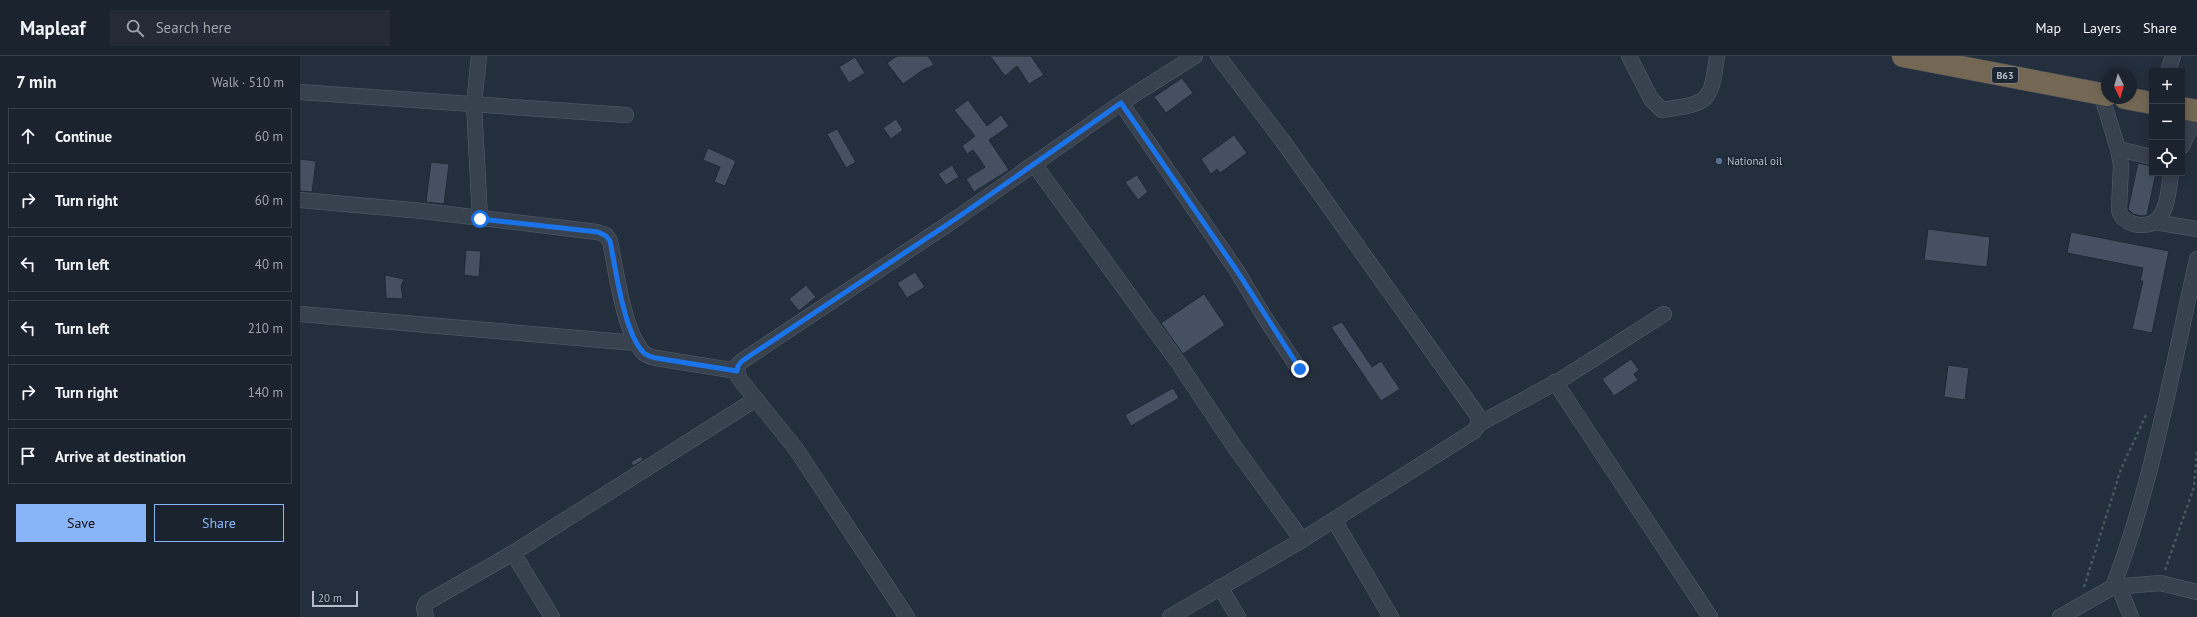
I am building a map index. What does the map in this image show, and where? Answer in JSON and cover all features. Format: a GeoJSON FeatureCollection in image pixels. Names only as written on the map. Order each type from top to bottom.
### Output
{"type":"FeatureCollection","features":[{"type":"Feature","properties":{"kind":"highway","name":"B63"},"geometry":{"type":"LineString","coordinates":[[1903,56],[2101,93]]}},
{"type":"Feature","properties":{"kind":"highway"},"geometry":{"type":"LineString","coordinates":[[2137,100],[2149,102]]}},
{"type":"Feature","properties":{"kind":"highway"},"geometry":{"type":"LineString","coordinates":[[2185,109],[2197,111]]}},
{"type":"Feature","properties":{"kind":"street"},"geometry":{"type":"LineString","coordinates":[[479,56],[474,104],[480,219]]}},
{"type":"Feature","properties":{"kind":"street"},"geometry":{"type":"LineString","coordinates":[[907,617],[796,449],[742,382],[737,371],[738,366],[742,361],[1034,164],[1121,103],[1195,56]]}},
{"type":"Feature","properties":{"kind":"street"},"geometry":{"type":"LineString","coordinates":[[1218,56],[1282,140],[1478,416],[1479,424]]}},
{"type":"Feature","properties":{"kind":"street"},"geometry":{"type":"LineString","coordinates":[[1629,56],[1651,99],[1662,110],[1693,105],[1705,100],[1710,93],[1717,56]]}},
{"type":"Feature","properties":{"kind":"street"},"geometry":{"type":"LineString","coordinates":[[2169,68],[2173,56]]}},
{"type":"Feature","properties":{"kind":"street"},"geometry":{"type":"LineString","coordinates":[[300,92],[626,115]]}},
{"type":"Feature","properties":{"kind":"street"},"geometry":{"type":"LineString","coordinates":[[1121,103],[1237,271],[1300,369]]}},
{"type":"Feature","properties":{"kind":"street"},"geometry":{"type":"LineString","coordinates":[[2107,104],[2121,165],[2119,215],[2123,220],[2131,223],[2147,224],[2155,222],[2197,229]]}},
{"type":"Feature","properties":{"kind":"street"},"geometry":{"type":"LineString","coordinates":[[2185,140],[2197,116]]}},
{"type":"Feature","properties":{"kind":"street"},"geometry":{"type":"LineString","coordinates":[[2118,149],[2149,156]]}},
{"type":"Feature","properties":{"kind":"street"},"geometry":{"type":"LineString","coordinates":[[1034,164],[1178,362],[1234,446],[1302,540]]}},
{"type":"Feature","properties":{"kind":"street"},"geometry":{"type":"LineString","coordinates":[[2155,222],[2160,218],[2166,202],[2170,176]]}},
{"type":"Feature","properties":{"kind":"street"},"geometry":{"type":"LineString","coordinates":[[300,200],[423,211],[581,230],[606,236],[610,241],[629,327],[636,343],[645,354],[656,358],[737,371]]}},
{"type":"Feature","properties":{"kind":"street"},"geometry":{"type":"LineString","coordinates":[[2131,617],[2116,587],[2132,534],[2161,423],[2197,259]]}},
{"type":"Feature","properties":{"kind":"street"},"geometry":{"type":"LineString","coordinates":[[300,314],[636,343]]}},
{"type":"Feature","properties":{"kind":"street"},"geometry":{"type":"LineString","coordinates":[[1170,617],[1302,540],[1474,432],[1479,424],[1555,382],[1664,314]]}},
{"type":"Feature","properties":{"kind":"street"},"geometry":{"type":"LineString","coordinates":[[1555,382],[1710,617]]}},
{"type":"Feature","properties":{"kind":"street"},"geometry":{"type":"LineString","coordinates":[[426,617],[424,608],[426,603],[513,553],[756,399]]}},
{"type":"Feature","properties":{"kind":"street"},"geometry":{"type":"LineString","coordinates":[[1334,520],[1391,617]]}},
{"type":"Feature","properties":{"kind":"street"},"geometry":{"type":"LineString","coordinates":[[513,553],[552,617]]}},
{"type":"Feature","properties":{"kind":"street"},"geometry":{"type":"LineString","coordinates":[[2060,617],[2116,587],[2160,583],[2197,592]]}},
{"type":"Feature","properties":{"kind":"street"},"geometry":{"type":"LineString","coordinates":[[1220,587],[1238,617]]}},
{"type":"Feature","properties":{"kind":"path"},"geometry":{"type":"LineString","coordinates":[[2078,606],[2121,469],[2147,414]]}},
{"type":"Feature","properties":{"kind":"path"},"geometry":{"type":"LineString","coordinates":[[2160,583],[2194,487],[2197,451]]}},
{"type":"Feature","properties":{"kind":"building"},"geometry":{"type":"Polygon","coordinates":[[[897,56],[928,56],[934,65],[923,70],[903,84],[887,63],[897,56]]]}},
{"type":"Feature","properties":{"kind":"building"},"geometry":{"type":"Polygon","coordinates":[[[990,56],[1031,56],[1044,75],[1029,84],[1017,66],[1005,76],[990,56]]]}},
{"type":"Feature","properties":{"kind":"building"},"geometry":{"type":"Polygon","coordinates":[[[855,57],[865,73],[849,83],[839,67],[855,57]]]}},
{"type":"Feature","properties":{"kind":"building"},"geometry":{"type":"Polygon","coordinates":[[[1182,78],[1193,93],[1166,113],[1154,97],[1182,78]]]}},
{"type":"Feature","properties":{"kind":"building"},"geometry":{"type":"Polygon","coordinates":[[[968,100],[987,126],[1001,115],[1009,126],[989,140],[1009,170],[974,192],[966,179],[985,167],[973,150],[967,154],[962,146],[975,136],[954,110],[968,100]]]}},
{"type":"Feature","properties":{"kind":"building"},"geometry":{"type":"Polygon","coordinates":[[[896,119],[903,130],[891,139],[883,128],[896,119]]]}},
{"type":"Feature","properties":{"kind":"building"},"geometry":{"type":"Polygon","coordinates":[[[837,129],[856,162],[846,168],[827,134],[837,129]]]}},
{"type":"Feature","properties":{"kind":"building"},"geometry":{"type":"Polygon","coordinates":[[[1234,135],[1247,153],[1220,173],[1217,169],[1211,174],[1201,159],[1234,135]]]}},
{"type":"Feature","properties":{"kind":"building"},"geometry":{"type":"Polygon","coordinates":[[[708,148],[736,161],[725,186],[714,182],[720,167],[703,160],[708,148]]]}},
{"type":"Feature","properties":{"kind":"building"},"geometry":{"type":"Polygon","coordinates":[[[300,159],[316,161],[312,192],[300,191],[300,159]]]}},
{"type":"Feature","properties":{"kind":"building"},"geometry":{"type":"Polygon","coordinates":[[[431,162],[449,164],[444,204],[426,202],[431,162]]]}},
{"type":"Feature","properties":{"kind":"building"},"geometry":{"type":"Polygon","coordinates":[[[2138,163],[2149,165],[2149,176],[2155,176],[2147,215],[2142,216],[2133,214],[2128,209],[2138,163]]]}},
{"type":"Feature","properties":{"kind":"building"},"geometry":{"type":"Polygon","coordinates":[[[952,165],[959,177],[946,185],[938,174],[952,165]]]}},
{"type":"Feature","properties":{"kind":"building"},"geometry":{"type":"Polygon","coordinates":[[[1137,175],[1148,192],[1138,200],[1125,182],[1137,175]]]}},
{"type":"Feature","properties":{"kind":"building"},"geometry":{"type":"Polygon","coordinates":[[[1928,229],[1990,237],[1987,267],[1924,260],[1928,229]]]}},
{"type":"Feature","properties":{"kind":"building"},"geometry":{"type":"Polygon","coordinates":[[[2071,232],[2169,251],[2152,333],[2132,329],[2143,281],[2140,281],[2143,268],[2067,253],[2071,232]]]}},
{"type":"Feature","properties":{"kind":"building"},"geometry":{"type":"Polygon","coordinates":[[[466,250],[481,251],[479,277],[464,275],[466,250]]]}},
{"type":"Feature","properties":{"kind":"building"},"geometry":{"type":"Polygon","coordinates":[[[915,272],[925,287],[907,298],[897,283],[915,272]]]}},
{"type":"Feature","properties":{"kind":"building"},"geometry":{"type":"Polygon","coordinates":[[[385,275],[404,279],[401,286],[403,299],[386,298],[385,275]]]}},
{"type":"Feature","properties":{"kind":"building"},"geometry":{"type":"Polygon","coordinates":[[[806,285],[816,297],[799,311],[789,299],[806,285]]]}},
{"type":"Feature","properties":{"kind":"building"},"geometry":{"type":"Polygon","coordinates":[[[1204,294],[1225,325],[1183,354],[1161,323],[1204,294]]]}},
{"type":"Feature","properties":{"kind":"building"},"geometry":{"type":"Polygon","coordinates":[[[1342,322],[1372,367],[1381,361],[1400,389],[1381,401],[1331,327],[1342,322]]]}},
{"type":"Feature","properties":{"kind":"building"},"geometry":{"type":"Polygon","coordinates":[[[1631,359],[1639,370],[1634,374],[1638,380],[1614,396],[1602,379],[1631,359]]]}},
{"type":"Feature","properties":{"kind":"building"},"geometry":{"type":"Polygon","coordinates":[[[1948,365],[1969,368],[1965,400],[1944,397],[1948,365]]]}},
{"type":"Feature","properties":{"kind":"building"},"geometry":{"type":"Polygon","coordinates":[[[1173,388],[1179,398],[1131,426],[1125,415],[1173,388]]]}},
{"type":"Feature","properties":{"kind":"building"},"geometry":{"type":"Polygon","coordinates":[[[641,456],[643,460],[633,466],[631,462],[641,456]]]}},
{"type":"Feature","properties":{"kind":"place","name":"National oil"},"geometry":{"type":"Point","coordinates":[1719,161]}},
{"type":"Feature","properties":{"kind":"route"},"geometry":{"type":"LineString","coordinates":[[480,219],[598,232],[606,236],[610,241],[629,327],[636,343],[645,354],[656,358],[737,371],[738,366],[742,361],[957,218],[1121,103],[1237,271],[1265,318],[1300,369]]}}]}
